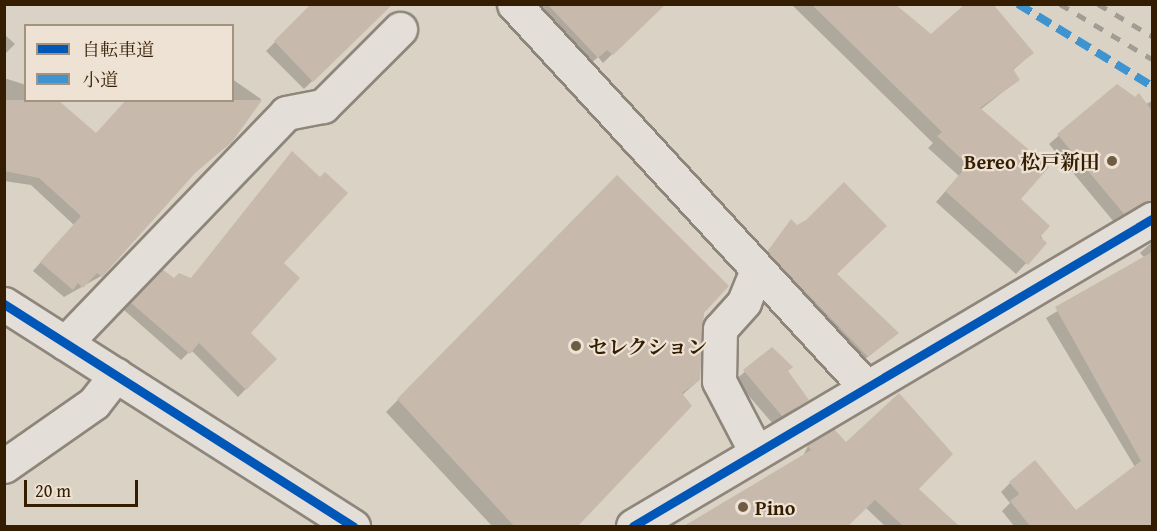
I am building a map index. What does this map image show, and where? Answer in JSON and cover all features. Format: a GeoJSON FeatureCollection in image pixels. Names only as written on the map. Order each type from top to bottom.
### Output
{"type":"FeatureCollection","features":[{"type":"Feature","properties":{"kind":"street"},"geometry":{"type":"LineString","coordinates":[[514,4],[756,272],[866,387]]}},
{"type":"Feature","properties":{"kind":"street"},"geometry":{"type":"LineString","coordinates":[[65,343],[285,113],[323,106],[400,29]]}},
{"type":"Feature","properties":{"kind":"street"},"geometry":{"type":"LineString","coordinates":[[633,526],[1152,219]]}},
{"type":"Feature","properties":{"kind":"street"},"geometry":{"type":"LineString","coordinates":[[756,272],[744,302],[720,329],[719,381],[756,452]]}},
{"type":"Feature","properties":{"kind":"street"},"geometry":{"type":"LineString","coordinates":[[4,304],[353,526]]}},
{"type":"Feature","properties":{"kind":"street"},"geometry":{"type":"LineString","coordinates":[[4,466],[94,404],[116,375]]}},
{"type":"Feature","properties":{"kind":"building"},"geometry":{"type":"Polygon","coordinates":[[[311,4],[393,4],[313,82],[274,41],[311,4]]]}},
{"type":"Feature","properties":{"kind":"building"},"geometry":{"type":"Polygon","coordinates":[[[547,4],[666,4],[613,55],[607,50],[598,58],[547,4]]]}},
{"type":"Feature","properties":{"kind":"building"},"geometry":{"type":"Polygon","coordinates":[[[811,4],[895,4],[931,34],[965,4],[993,4],[1034,53],[1013,69],[1020,80],[980,108],[1049,167],[1021,199],[1050,226],[1040,237],[1047,243],[1028,265],[945,191],[968,165],[937,136],[942,132],[811,4]]]}},
{"type":"Feature","properties":{"kind":"building","name":"Bereo 松戸新田"},"geometry":{"type":"Polygon","coordinates":[[[1117,84],[1135,97],[1139,93],[1152,111],[1152,200],[1124,214],[1057,134],[1117,84]]]}},
{"type":"Feature","properties":{"kind":"building"},"geometry":{"type":"Polygon","coordinates":[[[4,100],[60,102],[96,133],[124,102],[262,100],[232,142],[196,172],[102,277],[97,273],[83,288],[78,283],[73,290],[40,262],[81,216],[39,178],[4,171],[4,100]]]}},
{"type":"Feature","properties":{"kind":"building"},"geometry":{"type":"Polygon","coordinates":[[[292,151],[320,177],[325,172],[348,193],[284,263],[300,278],[251,333],[277,359],[246,390],[199,343],[190,354],[130,302],[162,269],[174,278],[179,273],[191,278],[292,151]]]}},
{"type":"Feature","properties":{"kind":"building","name":"セレクション"},"geometry":{"type":"Polygon","coordinates":[[[617,175],[729,286],[704,313],[700,380],[682,393],[692,406],[578,526],[514,526],[397,399],[617,175]]]}},
{"type":"Feature","properties":{"kind":"building"},"geometry":{"type":"Polygon","coordinates":[[[844,182],[887,226],[837,274],[899,333],[868,357],[767,252],[791,219],[797,225],[806,220],[844,182]]]}},
{"type":"Feature","properties":{"kind":"building"},"geometry":{"type":"Polygon","coordinates":[[[1152,252],[1152,526],[1030,526],[1010,501],[1019,494],[1009,482],[1035,460],[1076,510],[1141,461],[1055,307],[1152,252]]]}},
{"type":"Feature","properties":{"kind":"building"},"geometry":{"type":"Polygon","coordinates":[[[772,347],[793,367],[788,371],[809,400],[782,416],[743,370],[772,347]]]}},
{"type":"Feature","properties":{"kind":"building"},"geometry":{"type":"Polygon","coordinates":[[[899,393],[953,454],[919,489],[959,526],[903,526],[875,500],[848,526],[684,526],[811,450],[807,445],[834,429],[846,442],[899,393]]]}},
{"type":"Feature","properties":{"kind":"railway"},"geometry":{"type":"LineString","coordinates":[[1060,4],[1152,59]]}},
{"type":"Feature","properties":{"kind":"railway"},"geometry":{"type":"LineString","coordinates":[[1098,4],[1152,36]]}},
{"type":"Feature","properties":{"kind":"marked path"},"geometry":{"type":"LineString","coordinates":[[1018,4],[1152,86]]}},
{"type":"Feature","properties":{"kind":"cycle path"},"geometry":{"type":"LineString","coordinates":[[633,526],[1152,219]]}},
{"type":"Feature","properties":{"kind":"cycle path"},"geometry":{"type":"LineString","coordinates":[[4,304],[353,526]]}},
{"type":"Feature","properties":{"kind":"place","name":"Bereo 松戸新田"},"geometry":{"type":"Point","coordinates":[1112,161]}},
{"type":"Feature","properties":{"kind":"place","name":"セレクション"},"geometry":{"type":"Point","coordinates":[576,346]}},
{"type":"Feature","properties":{"kind":"place","name":"Pino"},"geometry":{"type":"Point","coordinates":[743,507]}}]}
